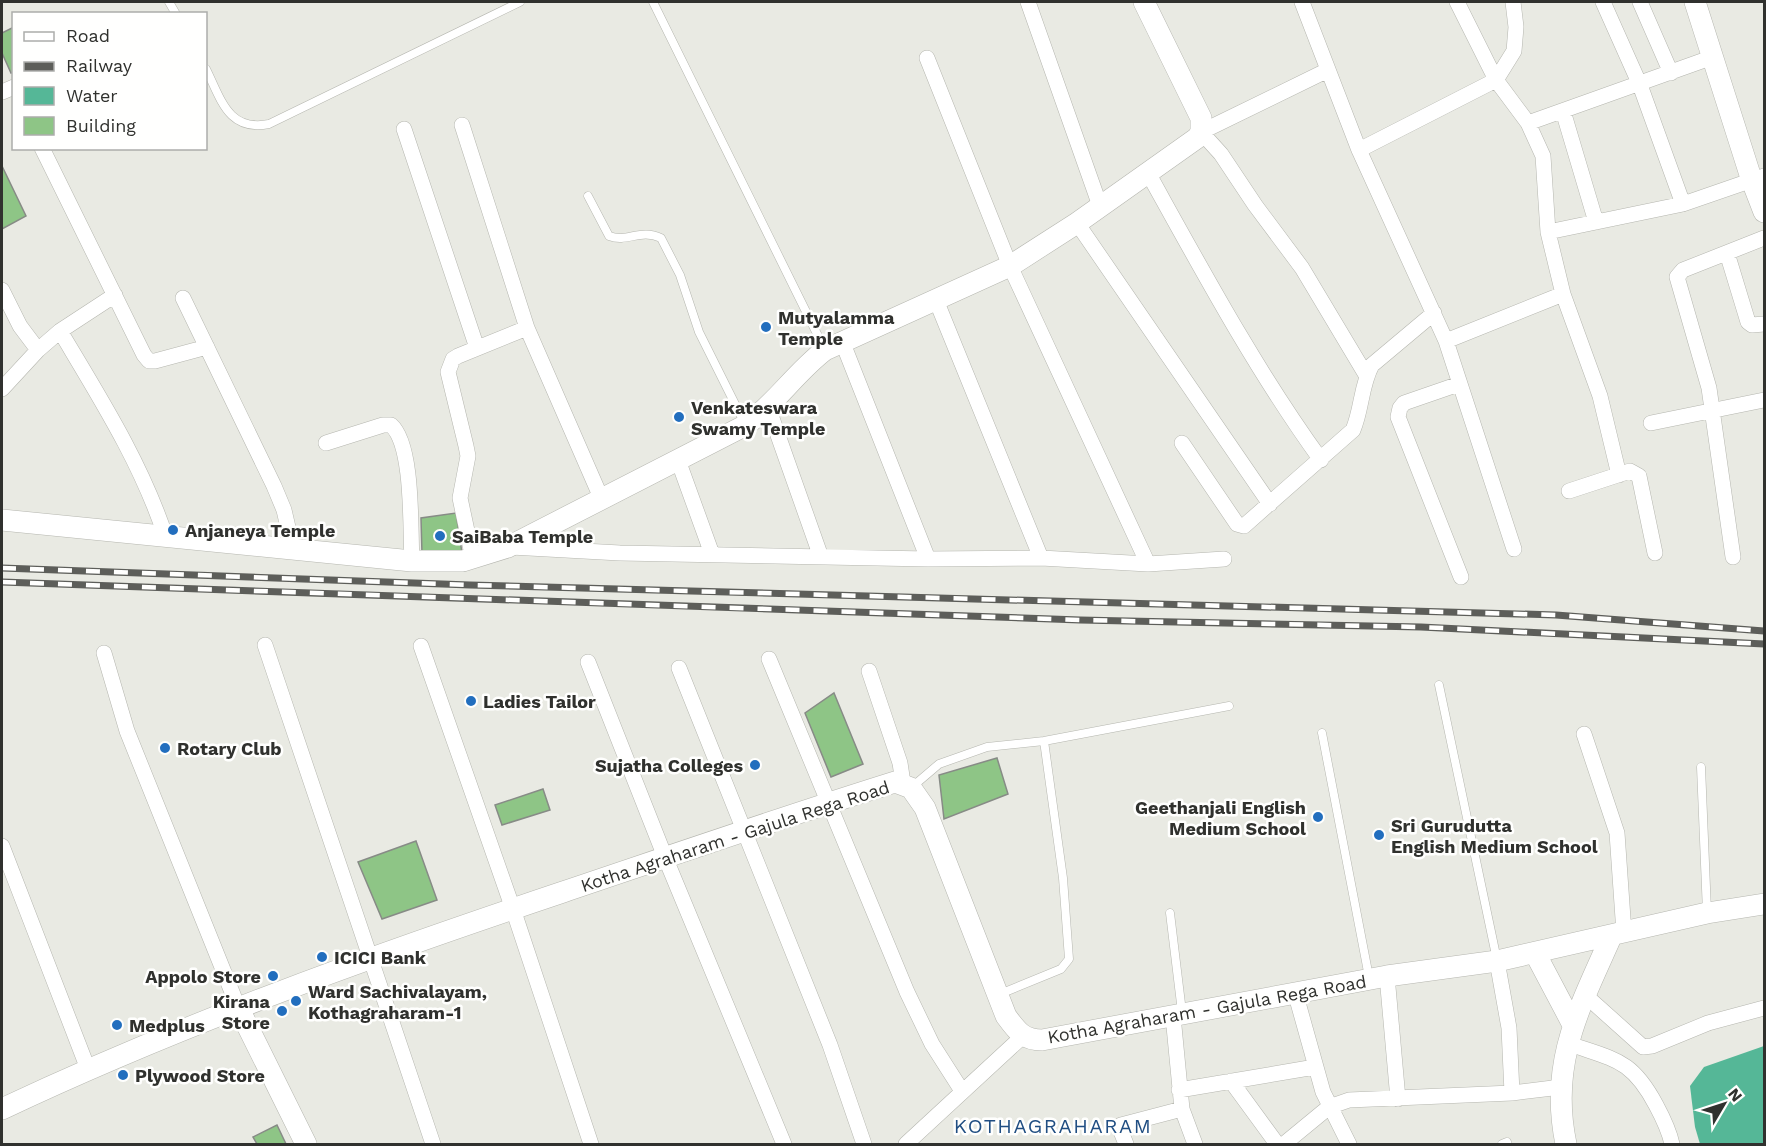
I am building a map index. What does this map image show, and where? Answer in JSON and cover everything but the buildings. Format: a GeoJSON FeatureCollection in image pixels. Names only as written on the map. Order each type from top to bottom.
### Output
{"type":"FeatureCollection","features":[{"type":"Feature","properties":{"kind":"main road"},"geometry":{"type":"LineString","coordinates":[[2,520],[412,561],[473,559],[508,547],[746,424],[768,407],[808,363],[834,345],[1010,266],[1077,224],[1147,171],[1190,143],[1201,132],[1201,118],[1144,2]]}},
{"type":"Feature","properties":{"kind":"main road"},"geometry":{"type":"LineString","coordinates":[[1695,2],[1758,178],[1764,212]]}},
{"type":"Feature","properties":{"kind":"main road","name":"Kotha Agraharam - Gajula Rega Road"},"geometry":{"type":"LineString","coordinates":[[2,1109],[88,1069],[238,1007],[369,957],[895,782],[907,786],[925,808],[1006,1016],[1023,1036],[1030,1040],[1042,1040],[1378,977],[1497,961],[1707,913],[1764,904]]}},
{"type":"Feature","properties":{"kind":"main road"},"geometry":{"type":"LineString","coordinates":[[1566,1144],[1562,1087],[1570,1033],[1585,995],[1617,935]]}},
{"type":"Feature","properties":{"kind":"main road"},"geometry":{"type":"LineString","coordinates":[[1535,953],[1570,1033]]}},
{"type":"Feature","properties":{"kind":"main road"},"geometry":{"type":"LineString","coordinates":[[238,1007],[306,1144]]}},
{"type":"Feature","properties":{"kind":"street"},"geometry":{"type":"LineString","coordinates":[[1028,2],[1100,206]]}},
{"type":"Feature","properties":{"kind":"street"},"geometry":{"type":"LineString","coordinates":[[1302,2],[1359,150],[1446,342],[1514,549]]}},
{"type":"Feature","properties":{"kind":"street"},"geometry":{"type":"LineString","coordinates":[[1457,2],[1496,80],[1528,123],[1544,156],[1548,232],[1563,294],[1600,396],[1619,474]]}},
{"type":"Feature","properties":{"kind":"street"},"geometry":{"type":"LineString","coordinates":[[1359,150],[1496,80],[1514,51],[1516,27],[1513,2]]}},
{"type":"Feature","properties":{"kind":"street"},"geometry":{"type":"LineString","coordinates":[[1603,2],[1640,85],[1683,204]]}},
{"type":"Feature","properties":{"kind":"street"},"geometry":{"type":"LineString","coordinates":[[1640,2],[1671,73]]}},
{"type":"Feature","properties":{"kind":"street"},"geometry":{"type":"LineString","coordinates":[[1528,123],[1640,85],[1713,57]]}},
{"type":"Feature","properties":{"kind":"street"},"geometry":{"type":"LineString","coordinates":[[927,58],[1010,266],[1148,564]]}},
{"type":"Feature","properties":{"kind":"street"},"geometry":{"type":"LineString","coordinates":[[1328,70],[1201,132],[1221,154],[1302,268],[1366,375]]}},
{"type":"Feature","properties":{"kind":"street"},"geometry":{"type":"LineString","coordinates":[[1563,111],[1596,222]]}},
{"type":"Feature","properties":{"kind":"street"},"geometry":{"type":"LineString","coordinates":[[462,124],[527,328],[602,500]]}},
{"type":"Feature","properties":{"kind":"street"},"geometry":{"type":"LineString","coordinates":[[404,129],[477,348]]}},
{"type":"Feature","properties":{"kind":"street"},"geometry":{"type":"LineString","coordinates":[[43,150],[149,361],[155,362],[207,347]]}},
{"type":"Feature","properties":{"kind":"street"},"geometry":{"type":"LineString","coordinates":[[1147,171],[1281,406],[1321,460]]}},
{"type":"Feature","properties":{"kind":"street"},"geometry":{"type":"LineString","coordinates":[[1548,232],[1683,204],[1758,178]]}},
{"type":"Feature","properties":{"kind":"street"},"geometry":{"type":"LineString","coordinates":[[1077,224],[1270,504]]}},
{"type":"Feature","properties":{"kind":"street"},"geometry":{"type":"LineString","coordinates":[[1733,557],[1713,411],[1677,277],[1683,270],[1764,237]]}},
{"type":"Feature","properties":{"kind":"street"},"geometry":{"type":"LineString","coordinates":[[1727,253],[1748,322],[1752,325],[1764,324]]}},
{"type":"Feature","properties":{"kind":"street"},"geometry":{"type":"LineString","coordinates":[[2,290],[20,326],[38,350]]}},
{"type":"Feature","properties":{"kind":"street"},"geometry":{"type":"LineString","coordinates":[[1446,342],[1563,294]]}},
{"type":"Feature","properties":{"kind":"street"},"geometry":{"type":"LineString","coordinates":[[2,389],[38,350],[60,331],[115,295]]}},
{"type":"Feature","properties":{"kind":"street"},"geometry":{"type":"LineString","coordinates":[[183,298],[277,494],[293,549]]}},
{"type":"Feature","properties":{"kind":"street"},"geometry":{"type":"LineString","coordinates":[[936,300],[1041,558]]}},
{"type":"Feature","properties":{"kind":"street"},"geometry":{"type":"LineString","coordinates":[[1182,443],[1240,527],[1250,523],[1353,430],[1359,416],[1366,375],[1378,357],[1434,313]]}},
{"type":"Feature","properties":{"kind":"street"},"geometry":{"type":"LineString","coordinates":[[473,559],[460,498],[468,456],[448,372],[453,359],[527,328]]}},
{"type":"Feature","properties":{"kind":"street"},"geometry":{"type":"LineString","coordinates":[[60,331],[134,459],[166,538]]}},
{"type":"Feature","properties":{"kind":"street"},"geometry":{"type":"LineString","coordinates":[[834,345],[928,559]]}},
{"type":"Feature","properties":{"kind":"street"},"geometry":{"type":"LineString","coordinates":[[1459,384],[1404,404],[1400,408],[1398,417],[1461,576]]}},
{"type":"Feature","properties":{"kind":"street"},"geometry":{"type":"LineString","coordinates":[[1651,423],[1764,400]]}},
{"type":"Feature","properties":{"kind":"street"},"geometry":{"type":"LineString","coordinates":[[768,407],[821,557]]}},
{"type":"Feature","properties":{"kind":"street"},"geometry":{"type":"LineString","coordinates":[[326,443],[383,425],[391,425],[396,429],[406,456],[412,561]]}},
{"type":"Feature","properties":{"kind":"street"},"geometry":{"type":"LineString","coordinates":[[678,460],[712,554]]}},
{"type":"Feature","properties":{"kind":"street"},"geometry":{"type":"LineString","coordinates":[[1569,491],[1630,471],[1639,476],[1655,553]]}},
{"type":"Feature","properties":{"kind":"street"},"geometry":{"type":"LineString","coordinates":[[508,547],[620,553],[928,559],[1041,558],[1148,564],[1224,559]]}},
{"type":"Feature","properties":{"kind":"street"},"geometry":{"type":"LineString","coordinates":[[265,645],[433,1144]]}},
{"type":"Feature","properties":{"kind":"street"},"geometry":{"type":"LineString","coordinates":[[421,646],[513,909],[591,1144]]}},
{"type":"Feature","properties":{"kind":"street"},"geometry":{"type":"LineString","coordinates":[[104,653],[127,731],[238,1007]]}},
{"type":"Feature","properties":{"kind":"street"},"geometry":{"type":"LineString","coordinates":[[769,659],[907,992],[932,1044],[962,1091]]}},
{"type":"Feature","properties":{"kind":"street"},"geometry":{"type":"LineString","coordinates":[[588,662],[665,857],[784,1144]]}},
{"type":"Feature","properties":{"kind":"street"},"geometry":{"type":"LineString","coordinates":[[680,668],[830,1045],[864,1144]]}},
{"type":"Feature","properties":{"kind":"street"},"geometry":{"type":"LineString","coordinates":[[869,671],[907,786]]}},
{"type":"Feature","properties":{"kind":"street"},"geometry":{"type":"LineString","coordinates":[[1584,734],[1617,833],[1617,935]]}},
{"type":"Feature","properties":{"kind":"street"},"geometry":{"type":"LineString","coordinates":[[2,846],[88,1069]]}},
{"type":"Feature","properties":{"kind":"street"},"geometry":{"type":"LineString","coordinates":[[1497,961],[1509,1028],[1512,1093]]}},
{"type":"Feature","properties":{"kind":"street"},"geometry":{"type":"LineString","coordinates":[[1378,977],[1398,1098]]}},
{"type":"Feature","properties":{"kind":"street"},"geometry":{"type":"LineString","coordinates":[[1295,992],[1315,1067],[1329,1107],[1348,1144]]}},
{"type":"Feature","properties":{"kind":"street"},"geometry":{"type":"LineString","coordinates":[[1585,995],[1643,1047],[1652,1046],[1708,1023],[1764,1008]]}},
{"type":"Feature","properties":{"kind":"street"},"geometry":{"type":"LineString","coordinates":[[1178,1015],[1179,1090],[1182,1109],[1195,1144]]}},
{"type":"Feature","properties":{"kind":"street"},"geometry":{"type":"LineString","coordinates":[[1570,1033],[1622,1063],[1639,1076],[1665,1122],[1672,1144]]}},
{"type":"Feature","properties":{"kind":"street"},"geometry":{"type":"LineString","coordinates":[[906,1144],[1023,1036]]}},
{"type":"Feature","properties":{"kind":"street"},"geometry":{"type":"LineString","coordinates":[[1179,1090],[1315,1067]]}},
{"type":"Feature","properties":{"kind":"street"},"geometry":{"type":"LineString","coordinates":[[1231,1081],[1277,1144]]}},
{"type":"Feature","properties":{"kind":"street"},"geometry":{"type":"LineString","coordinates":[[1284,1144],[1329,1107],[1348,1100],[1512,1093],[1562,1087]]}},
{"type":"Feature","properties":{"kind":"street"},"geometry":{"type":"LineString","coordinates":[[1126,1144],[1120,1129],[1121,1125],[1182,1109]]}},
{"type":"Feature","properties":{"kind":"lane"},"geometry":{"type":"LineString","coordinates":[[207,71],[229,113],[238,122],[248,126],[269,124],[520,2]]}},
{"type":"Feature","properties":{"kind":"lane"},"geometry":{"type":"LineString","coordinates":[[653,2],[834,345]]}},
{"type":"Feature","properties":{"kind":"lane"},"geometry":{"type":"LineString","coordinates":[[588,196],[609,237],[617,239],[642,233],[661,238],[680,275],[699,332],[746,424]]}},
{"type":"Feature","properties":{"kind":"lane"},"geometry":{"type":"LineString","coordinates":[[1439,685],[1497,961]]}},
{"type":"Feature","properties":{"kind":"lane"},"geometry":{"type":"LineString","coordinates":[[907,786],[950,758],[987,747],[1044,741],[1229,706]]}},
{"type":"Feature","properties":{"kind":"lane"},"geometry":{"type":"LineString","coordinates":[[1322,734],[1378,977]]}},
{"type":"Feature","properties":{"kind":"lane"},"geometry":{"type":"LineString","coordinates":[[998,995],[1061,969],[1069,959],[1063,878],[1044,741]]}},
{"type":"Feature","properties":{"kind":"lane"},"geometry":{"type":"LineString","coordinates":[[1701,767],[1707,913]]}},
{"type":"Feature","properties":{"kind":"lane"},"geometry":{"type":"LineString","coordinates":[[1170,913],[1178,1015]]}},
{"type":"Feature","properties":{"kind":"water"},"geometry":{"type":"Polygon","coordinates":[[[1764,1046],[1764,1144],[1700,1144],[1695,1127],[1690,1086],[1704,1067],[1764,1046]]]}},
{"type":"Feature","properties":{"kind":"railway"},"geometry":{"type":"LineString","coordinates":[[2,568],[470,585],[1556,615],[1764,631]]}},
{"type":"Feature","properties":{"kind":"railway"},"geometry":{"type":"LineString","coordinates":[[2,582],[1080,620],[1421,627],[1764,644]]}},
{"type":"Feature","properties":{"kind":"place","name":"Mutyalamma Temple"},"geometry":{"type":"Point","coordinates":[766,327]}},
{"type":"Feature","properties":{"kind":"place","name":"Venkateswara Swamy Temple"},"geometry":{"type":"Point","coordinates":[679,417]}},
{"type":"Feature","properties":{"kind":"place","name":"Anjaneya Temple"},"geometry":{"type":"Point","coordinates":[173,530]}},
{"type":"Feature","properties":{"kind":"place","name":"SaiBaba Temple"},"geometry":{"type":"Point","coordinates":[440,536]}},
{"type":"Feature","properties":{"kind":"place","name":"Ladies Tailor"},"geometry":{"type":"Point","coordinates":[471,701]}},
{"type":"Feature","properties":{"kind":"place","name":"Rotary Club"},"geometry":{"type":"Point","coordinates":[165,748]}},
{"type":"Feature","properties":{"kind":"place","name":"Sujatha Colleges"},"geometry":{"type":"Point","coordinates":[755,765]}},
{"type":"Feature","properties":{"kind":"place","name":"Geethanjali English Medium School"},"geometry":{"type":"Point","coordinates":[1318,817]}},
{"type":"Feature","properties":{"kind":"place","name":"Sri Gurudutta English Medium School"},"geometry":{"type":"Point","coordinates":[1379,835]}},
{"type":"Feature","properties":{"kind":"place","name":"ICICI Bank"},"geometry":{"type":"Point","coordinates":[322,957]}},
{"type":"Feature","properties":{"kind":"place","name":"Appolo Store"},"geometry":{"type":"Point","coordinates":[273,976]}},
{"type":"Feature","properties":{"kind":"place","name":"Ward Sachivalayam, Kothagraharam-1"},"geometry":{"type":"Point","coordinates":[296,1001]}},
{"type":"Feature","properties":{"kind":"place","name":"Kirana Store"},"geometry":{"type":"Point","coordinates":[282,1011]}},
{"type":"Feature","properties":{"kind":"place","name":"Medplus"},"geometry":{"type":"Point","coordinates":[117,1025]}},
{"type":"Feature","properties":{"kind":"place","name":"Plywood Store"},"geometry":{"type":"Point","coordinates":[123,1075]}},
{"type":"Feature","properties":{"kind":"district","name":"KOTHAGRAHARAM"},"geometry":{"type":"Point","coordinates":[1053,1126]}}]}
